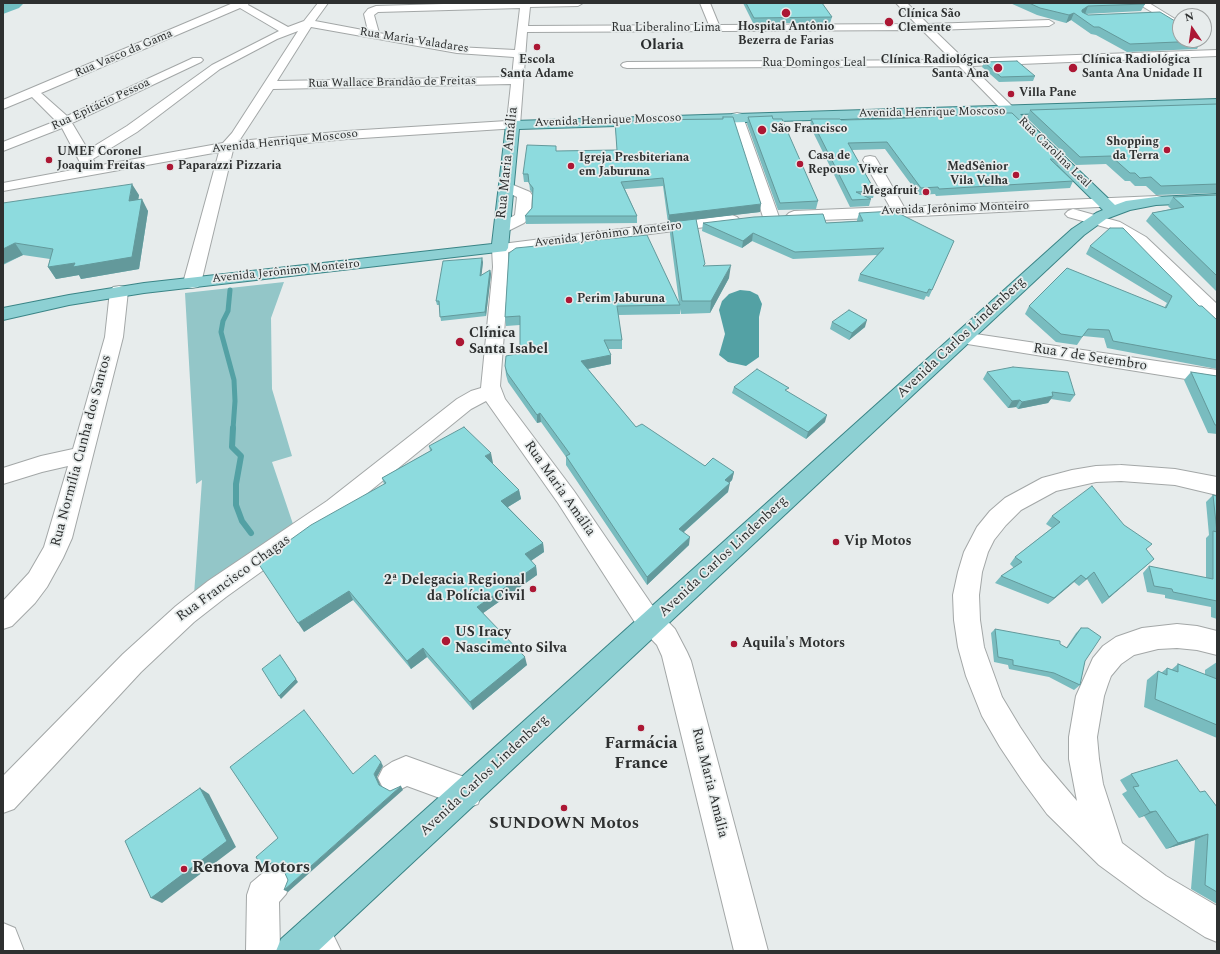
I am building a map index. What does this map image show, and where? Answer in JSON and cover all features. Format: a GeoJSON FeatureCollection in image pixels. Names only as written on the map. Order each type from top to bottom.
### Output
{"type":"FeatureCollection","features":[{"type":"Feature","properties":{"kind":"main road","name":"Avenida Henrique Moscoso"},"geometry":{"type":"LineString","coordinates":[[513,125],[736,117],[1010,111],[1217,102]]}},
{"type":"Feature","properties":{"kind":"main road","name":"Rua Carolina Leal"},"geometry":{"type":"LineString","coordinates":[[1010,111],[1109,206]]}},
{"type":"Feature","properties":{"kind":"main road","name":"Rua Maria Amália"},"geometry":{"type":"LineString","coordinates":[[501,239],[513,125]]}},
{"type":"Feature","properties":{"kind":"main road","name":"Avenida Carlos Lindenberg"},"geometry":{"type":"LineString","coordinates":[[311,945],[467,793],[962,338],[1109,206],[1173,200],[1217,198]]}},
{"type":"Feature","properties":{"kind":"main road","name":"Avenida Jerônimo Monteiro"},"geometry":{"type":"LineString","coordinates":[[3,314],[119,291],[192,283],[501,239]]}},
{"type":"Feature","properties":{"kind":"street"},"geometry":{"type":"LineString","coordinates":[[192,283],[227,146],[237,135],[268,84],[323,3]]}},
{"type":"Feature","properties":{"kind":"street"},"geometry":{"type":"LineString","coordinates":[[374,35],[370,14],[372,11],[382,8],[578,3]]}},
{"type":"Feature","properties":{"kind":"street"},"geometry":{"type":"LineString","coordinates":[[704,3],[715,28]]}},
{"type":"Feature","properties":{"kind":"street","name":"Rua Carolina Leal"},"geometry":{"type":"LineString","coordinates":[[901,3],[1010,111]]}},
{"type":"Feature","properties":{"kind":"street"},"geometry":{"type":"LineString","coordinates":[[1142,3],[1172,21]]}},
{"type":"Feature","properties":{"kind":"street"},"geometry":{"type":"LineString","coordinates":[[241,4],[287,31]]}},
{"type":"Feature","properties":{"kind":"street","name":"Rua Vasco da Gama"},"geometry":{"type":"LineString","coordinates":[[3,105],[241,4]]}},
{"type":"Feature","properties":{"kind":"street","name":"Rua Maria Amália"},"geometry":{"type":"LineString","coordinates":[[513,125],[516,80],[525,4]]}},
{"type":"Feature","properties":{"kind":"street"},"geometry":{"type":"LineString","coordinates":[[1145,16],[1162,15]]}},
{"type":"Feature","properties":{"kind":"street"},"geometry":{"type":"LineString","coordinates":[[34,93],[65,122],[88,164],[132,129],[216,67],[287,31],[308,23]]}},
{"type":"Feature","properties":{"kind":"street","name":"Rua Maria Valadares"},"geometry":{"type":"LineString","coordinates":[[308,23],[457,50],[520,54]]}},
{"type":"Feature","properties":{"kind":"street","name":"Rua Liberalino Lima"},"geometry":{"type":"LineString","coordinates":[[523,30],[925,27],[1049,23]]}},
{"type":"Feature","properties":{"kind":"street"},"geometry":{"type":"LineString","coordinates":[[168,35],[197,60],[216,67]]}},
{"type":"Feature","properties":{"kind":"street","name":"Rua Domingos Leal"},"geometry":{"type":"LineString","coordinates":[[627,65],[961,63],[1116,58],[1215,48]]}},
{"type":"Feature","properties":{"kind":"street","name":"Rua Epitácio Pessoa"},"geometry":{"type":"LineString","coordinates":[[3,147],[65,122],[197,60]]}},
{"type":"Feature","properties":{"kind":"street","name":"Rua Wallace Brandão de Freitas"},"geometry":{"type":"LineString","coordinates":[[268,84],[516,80]]}},
{"type":"Feature","properties":{"kind":"street"},"geometry":{"type":"LineString","coordinates":[[736,117],[759,218]]}},
{"type":"Feature","properties":{"kind":"street","name":"Avenida Henrique Moscoso"},"geometry":{"type":"LineString","coordinates":[[3,187],[88,164],[227,146],[347,135],[513,125]]}},
{"type":"Feature","properties":{"kind":"street"},"geometry":{"type":"LineString","coordinates":[[870,160],[900,212]]}},
{"type":"Feature","properties":{"kind":"street"},"geometry":{"type":"LineString","coordinates":[[501,239],[523,216],[525,195],[506,186]]}},
{"type":"Feature","properties":{"kind":"street"},"geometry":{"type":"LineString","coordinates":[[1027,206],[1096,219],[1123,229],[1140,240],[1217,314]]}},
{"type":"Feature","properties":{"kind":"street","name":"Avenida Jerônimo Monteiro"},"geometry":{"type":"LineString","coordinates":[[501,239],[759,218],[1027,206],[1109,206]]}},
{"type":"Feature","properties":{"kind":"street","name":"Rua Maria Amália"},"geometry":{"type":"LineString","coordinates":[[501,239],[501,267],[490,381],[491,392],[566,497],[643,613],[666,637],[678,661],[751,951]]}},
{"type":"Feature","properties":{"kind":"street","name":"Rua Normília Cunha dos Santos"},"geometry":{"type":"LineString","coordinates":[[3,618],[26,595],[38,580],[55,551],[114,337],[119,291]]}},
{"type":"Feature","properties":{"kind":"street","name":"Rua 7 de Setembro"},"geometry":{"type":"LineString","coordinates":[[962,338],[1217,378]]}},
{"type":"Feature","properties":{"kind":"street","name":"Rua Francisco Chagas"},"geometry":{"type":"LineString","coordinates":[[3,798],[132,663],[185,614],[217,589],[335,507],[464,404],[478,396],[491,392]]}},
{"type":"Feature","properties":{"kind":"street"},"geometry":{"type":"LineString","coordinates":[[3,476],[41,464],[82,455]]}},
{"type":"Feature","properties":{"kind":"street"},"geometry":{"type":"LineString","coordinates":[[1217,486],[1175,477],[1121,473],[1096,474],[1050,484],[1013,504],[998,518],[986,534],[976,552],[970,572],[966,595],[967,620],[971,647],[980,676],[992,706],[1010,738],[1032,770],[1058,803],[1110,854],[1155,887],[1217,925]]}},
{"type":"Feature","properties":{"kind":"street"},"geometry":{"type":"LineString","coordinates":[[1110,854],[1092,801],[1084,759],[1083,737],[1090,696],[1102,667],[1112,655],[1126,646],[1142,640],[1177,636],[1197,638],[1217,643]]}},
{"type":"Feature","properties":{"kind":"street"},"geometry":{"type":"LineString","coordinates":[[394,778],[402,772],[406,772],[467,793]]}},
{"type":"Feature","properties":{"kind":"street"},"geometry":{"type":"LineString","coordinates":[[263,951],[262,906],[264,894],[275,883]]}},
{"type":"Feature","properties":{"kind":"street"},"geometry":{"type":"LineString","coordinates":[[3,940],[7,951]]}},
{"type":"Feature","properties":{"kind":"shaded area"},"geometry":{"type":"Polygon","coordinates":[[[3,3],[24,3],[19,8],[3,14],[3,3]]]}},
{"type":"Feature","properties":{"kind":"shaded area"},"geometry":{"type":"Polygon","coordinates":[[[284,282],[271,318],[272,389],[292,456],[272,462],[293,524],[194,595],[202,480],[196,484],[185,293],[284,282]]]}},
{"type":"Feature","properties":{"kind":"shaded area"},"geometry":{"type":"Polygon","coordinates":[[[740,290],[750,291],[758,295],[762,304],[759,317],[759,357],[746,366],[728,362],[719,355],[725,334],[719,310],[722,301],[729,294],[740,290]]]}},
{"type":"Feature","properties":{"kind":"building","name":"Hospital Antônio Bezerra de Farias"},"geometry":{"type":"Polygon","coordinates":[[[746,3],[822,3],[832,17],[754,18],[746,3]]]}},
{"type":"Feature","properties":{"kind":"building"},"geometry":{"type":"Polygon","coordinates":[[[1029,3],[1143,3],[1145,4],[1088,6],[1082,10],[1082,12],[1088,15],[1160,12],[1172,19],[1172,42],[1130,44],[1099,27],[1094,27],[1074,13],[1069,15],[1040,8],[1029,3]]]}},
{"type":"Feature","properties":{"kind":"building"},"geometry":{"type":"Polygon","coordinates":[[[1017,61],[1035,76],[1001,77],[984,62],[1017,61]]]}},
{"type":"Feature","properties":{"kind":"building"},"geometry":{"type":"Polygon","coordinates":[[[1217,104],[1217,184],[1161,186],[1151,177],[1140,178],[1135,173],[1130,173],[1111,156],[1080,157],[1030,110],[1217,104]]]}},
{"type":"Feature","properties":{"kind":"building"},"geometry":{"type":"Polygon","coordinates":[[[961,113],[1012,113],[1060,159],[1050,159],[1073,181],[939,189],[938,187],[921,188],[887,142],[848,143],[875,191],[856,192],[871,199],[852,200],[811,119],[890,119],[962,115],[961,113]]]}},
{"type":"Feature","properties":{"kind":"building"},"geometry":{"type":"Polygon","coordinates":[[[772,116],[773,119],[782,119],[818,201],[780,203],[748,117],[772,116]]]}},
{"type":"Feature","properties":{"kind":"building"},"geometry":{"type":"Polygon","coordinates":[[[723,117],[733,117],[761,204],[669,215],[663,178],[621,182],[637,216],[525,216],[532,208],[533,188],[529,183],[528,174],[523,174],[527,145],[556,146],[556,151],[617,150],[615,122],[640,121],[639,120],[723,119],[723,117]]]}},
{"type":"Feature","properties":{"kind":"building"},"geometry":{"type":"Polygon","coordinates":[[[132,184],[129,201],[142,199],[132,257],[73,267],[75,263],[48,267],[53,249],[15,243],[3,249],[3,203],[132,184]]]}},
{"type":"Feature","properties":{"kind":"building"},"geometry":{"type":"Polygon","coordinates":[[[1217,195],[1217,276],[1152,213],[1184,207],[1173,197],[1217,195]]]}},
{"type":"Feature","properties":{"kind":"building"},"geometry":{"type":"Polygon","coordinates":[[[894,211],[954,241],[932,290],[929,289],[927,293],[860,274],[884,248],[795,252],[753,233],[743,241],[703,223],[754,217],[823,214],[826,223],[863,221],[859,213],[894,211]]]}},
{"type":"Feature","properties":{"kind":"building"},"geometry":{"type":"Polygon","coordinates":[[[696,219],[705,264],[703,266],[731,265],[711,301],[682,301],[671,222],[696,219]]]}},
{"type":"Feature","properties":{"kind":"building"},"geometry":{"type":"Polygon","coordinates":[[[1110,228],[1123,228],[1199,306],[1202,306],[1217,320],[1217,360],[1113,341],[1109,330],[1088,329],[1082,337],[1061,334],[1029,306],[1067,268],[1166,308],[1172,296],[1090,246],[1110,228]]]}},
{"type":"Feature","properties":{"kind":"building"},"geometry":{"type":"Polygon","coordinates":[[[647,235],[680,305],[617,306],[622,340],[604,340],[611,355],[581,361],[636,427],[642,424],[705,466],[713,458],[734,472],[725,480],[730,483],[679,529],[690,537],[647,577],[566,456],[570,454],[540,413],[537,415],[507,373],[505,366],[506,356],[520,353],[520,316],[505,317],[509,253],[516,248],[647,235]]]}},
{"type":"Feature","properties":{"kind":"building"},"geometry":{"type":"Polygon","coordinates":[[[482,258],[480,276],[490,270],[485,312],[440,317],[439,301],[436,301],[443,261],[482,258]]]}},
{"type":"Feature","properties":{"kind":"building"},"geometry":{"type":"Polygon","coordinates":[[[849,310],[867,320],[852,333],[832,322],[849,310]]]}},
{"type":"Feature","properties":{"kind":"building"},"geometry":{"type":"Polygon","coordinates":[[[1013,367],[1068,372],[1075,395],[1052,392],[1053,396],[1022,402],[1020,400],[1012,401],[987,372],[1013,367]]]}},
{"type":"Feature","properties":{"kind":"building"},"geometry":{"type":"Polygon","coordinates":[[[757,369],[789,388],[785,390],[827,415],[808,432],[734,387],[757,369]]]}},
{"type":"Feature","properties":{"kind":"building"},"geometry":{"type":"Polygon","coordinates":[[[1191,372],[1217,376],[1217,425],[1215,425],[1191,372]]]}},
{"type":"Feature","properties":{"kind":"building"},"geometry":{"type":"Polygon","coordinates":[[[464,427],[491,453],[485,456],[519,490],[501,501],[543,543],[525,554],[536,566],[477,607],[525,657],[470,702],[423,648],[407,661],[349,591],[298,623],[258,563],[311,525],[386,483],[382,478],[432,450],[429,446],[464,427]]]}},
{"type":"Feature","properties":{"kind":"building"},"geometry":{"type":"Polygon","coordinates":[[[1092,486],[1124,525],[1152,544],[1146,549],[1154,559],[1109,597],[1094,572],[1086,579],[1081,575],[1054,598],[1001,576],[1022,562],[1015,557],[1060,522],[1052,516],[1092,486]]]}},
{"type":"Feature","properties":{"kind":"building"},"geometry":{"type":"Polygon","coordinates":[[[1213,495],[1217,496],[1217,532],[1213,495]]]}},
{"type":"Feature","properties":{"kind":"building"},"geometry":{"type":"Polygon","coordinates":[[[1213,531],[1217,532],[1217,601],[1173,592],[1172,589],[1154,586],[1149,566],[1213,579],[1213,531]]]}},
{"type":"Feature","properties":{"kind":"building"},"geometry":{"type":"Polygon","coordinates":[[[1081,628],[1088,628],[1101,637],[1085,661],[1080,685],[1054,673],[1013,665],[1013,660],[998,657],[995,629],[1060,641],[1060,644],[1067,648],[1081,628]]]}},
{"type":"Feature","properties":{"kind":"building"},"geometry":{"type":"Polygon","coordinates":[[[280,655],[296,679],[279,696],[262,669],[280,655]]]}},
{"type":"Feature","properties":{"kind":"building"},"geometry":{"type":"Polygon","coordinates":[[[1178,664],[1217,679],[1217,725],[1155,699],[1158,671],[1167,675],[1167,668],[1178,672],[1178,664]]]}},
{"type":"Feature","properties":{"kind":"building"},"geometry":{"type":"Polygon","coordinates":[[[304,710],[353,774],[375,755],[381,762],[374,774],[379,785],[390,791],[401,786],[284,890],[288,880],[283,869],[272,863],[262,867],[256,857],[278,838],[230,767],[304,710]]]}},
{"type":"Feature","properties":{"kind":"building"},"geometry":{"type":"Polygon","coordinates":[[[1177,760],[1200,792],[1205,791],[1217,807],[1217,892],[1205,885],[1208,834],[1178,843],[1156,811],[1150,812],[1133,787],[1139,786],[1131,774],[1177,760]]]}},
{"type":"Feature","properties":{"kind":"building"},"geometry":{"type":"Polygon","coordinates":[[[200,788],[227,841],[151,898],[125,841],[200,788]]]}},
{"type":"Feature","properties":{"kind":"waterway"},"geometry":{"type":"LineString","coordinates":[[230,290],[228,311],[223,321],[221,332],[234,380],[235,401],[233,429]]}},
{"type":"Feature","properties":{"kind":"waterway"},"geometry":{"type":"LineString","coordinates":[[233,428],[232,447],[241,456],[236,484],[236,505],[242,521],[251,533]]}},
{"type":"Feature","properties":{"kind":"place","name":"Hospital Antônio Bezerra de Farias"},"geometry":{"type":"Point","coordinates":[786,13]}},
{"type":"Feature","properties":{"kind":"place","name":"Clínica São Clemente"},"geometry":{"type":"Point","coordinates":[889,22]}},
{"type":"Feature","properties":{"kind":"place","name":"Escola Santa Adame"},"geometry":{"type":"Point","coordinates":[537,47]}},
{"type":"Feature","properties":{"kind":"place","name":"Clínica Radiológica Santa Ana"},"geometry":{"type":"Point","coordinates":[998,68]}},
{"type":"Feature","properties":{"kind":"place","name":"Clínica Radiológica Santa Ana Unidade II"},"geometry":{"type":"Point","coordinates":[1073,68]}},
{"type":"Feature","properties":{"kind":"place","name":"Villa Pane"},"geometry":{"type":"Point","coordinates":[1011,94]}},
{"type":"Feature","properties":{"kind":"place","name":"São Francisco"},"geometry":{"type":"Point","coordinates":[762,130]}},
{"type":"Feature","properties":{"kind":"place","name":"Shopping da Terra"},"geometry":{"type":"Point","coordinates":[1167,150]}},
{"type":"Feature","properties":{"kind":"place","name":"UMEF Coronel Joaquim Freitas"},"geometry":{"type":"Point","coordinates":[49,160]}},
{"type":"Feature","properties":{"kind":"place","name":"Casa de Repouso Viver"},"geometry":{"type":"Point","coordinates":[800,164]}},
{"type":"Feature","properties":{"kind":"place","name":"Igreja Presbiteriana em Jaburuna"},"geometry":{"type":"Point","coordinates":[571,166]}},
{"type":"Feature","properties":{"kind":"place","name":"Paparazzi Pizzaria"},"geometry":{"type":"Point","coordinates":[170,167]}},
{"type":"Feature","properties":{"kind":"place","name":"MedSênior Vila Velha"},"geometry":{"type":"Point","coordinates":[1016,175]}},
{"type":"Feature","properties":{"kind":"place","name":"Megafruit"},"geometry":{"type":"Point","coordinates":[926,192]}},
{"type":"Feature","properties":{"kind":"place","name":"Perim Jaburuna"},"geometry":{"type":"Point","coordinates":[569,300]}},
{"type":"Feature","properties":{"kind":"place","name":"Clínica Santa Isabel"},"geometry":{"type":"Point","coordinates":[460,342]}},
{"type":"Feature","properties":{"kind":"place","name":"Vip Motos"},"geometry":{"type":"Point","coordinates":[836,542]}},
{"type":"Feature","properties":{"kind":"place","name":"2ª Delegacia Regional da Polícia Civil"},"geometry":{"type":"Point","coordinates":[533,589]}},
{"type":"Feature","properties":{"kind":"place","name":"US Iracy Nascimento Silva"},"geometry":{"type":"Point","coordinates":[446,641]}},
{"type":"Feature","properties":{"kind":"place","name":"Aquila's Motors"},"geometry":{"type":"Point","coordinates":[734,644]}},
{"type":"Feature","properties":{"kind":"place","name":"Farmácia France"},"geometry":{"type":"Point","coordinates":[641,728]}},
{"type":"Feature","properties":{"kind":"place","name":"SUNDOWN Motos"},"geometry":{"type":"Point","coordinates":[564,808]}},
{"type":"Feature","properties":{"kind":"place","name":"Renova Motors"},"geometry":{"type":"Point","coordinates":[184,869]}},
{"type":"Feature","properties":{"kind":"district","name":"Olaria"},"geometry":{"type":"Point","coordinates":[662,46]}}]}
